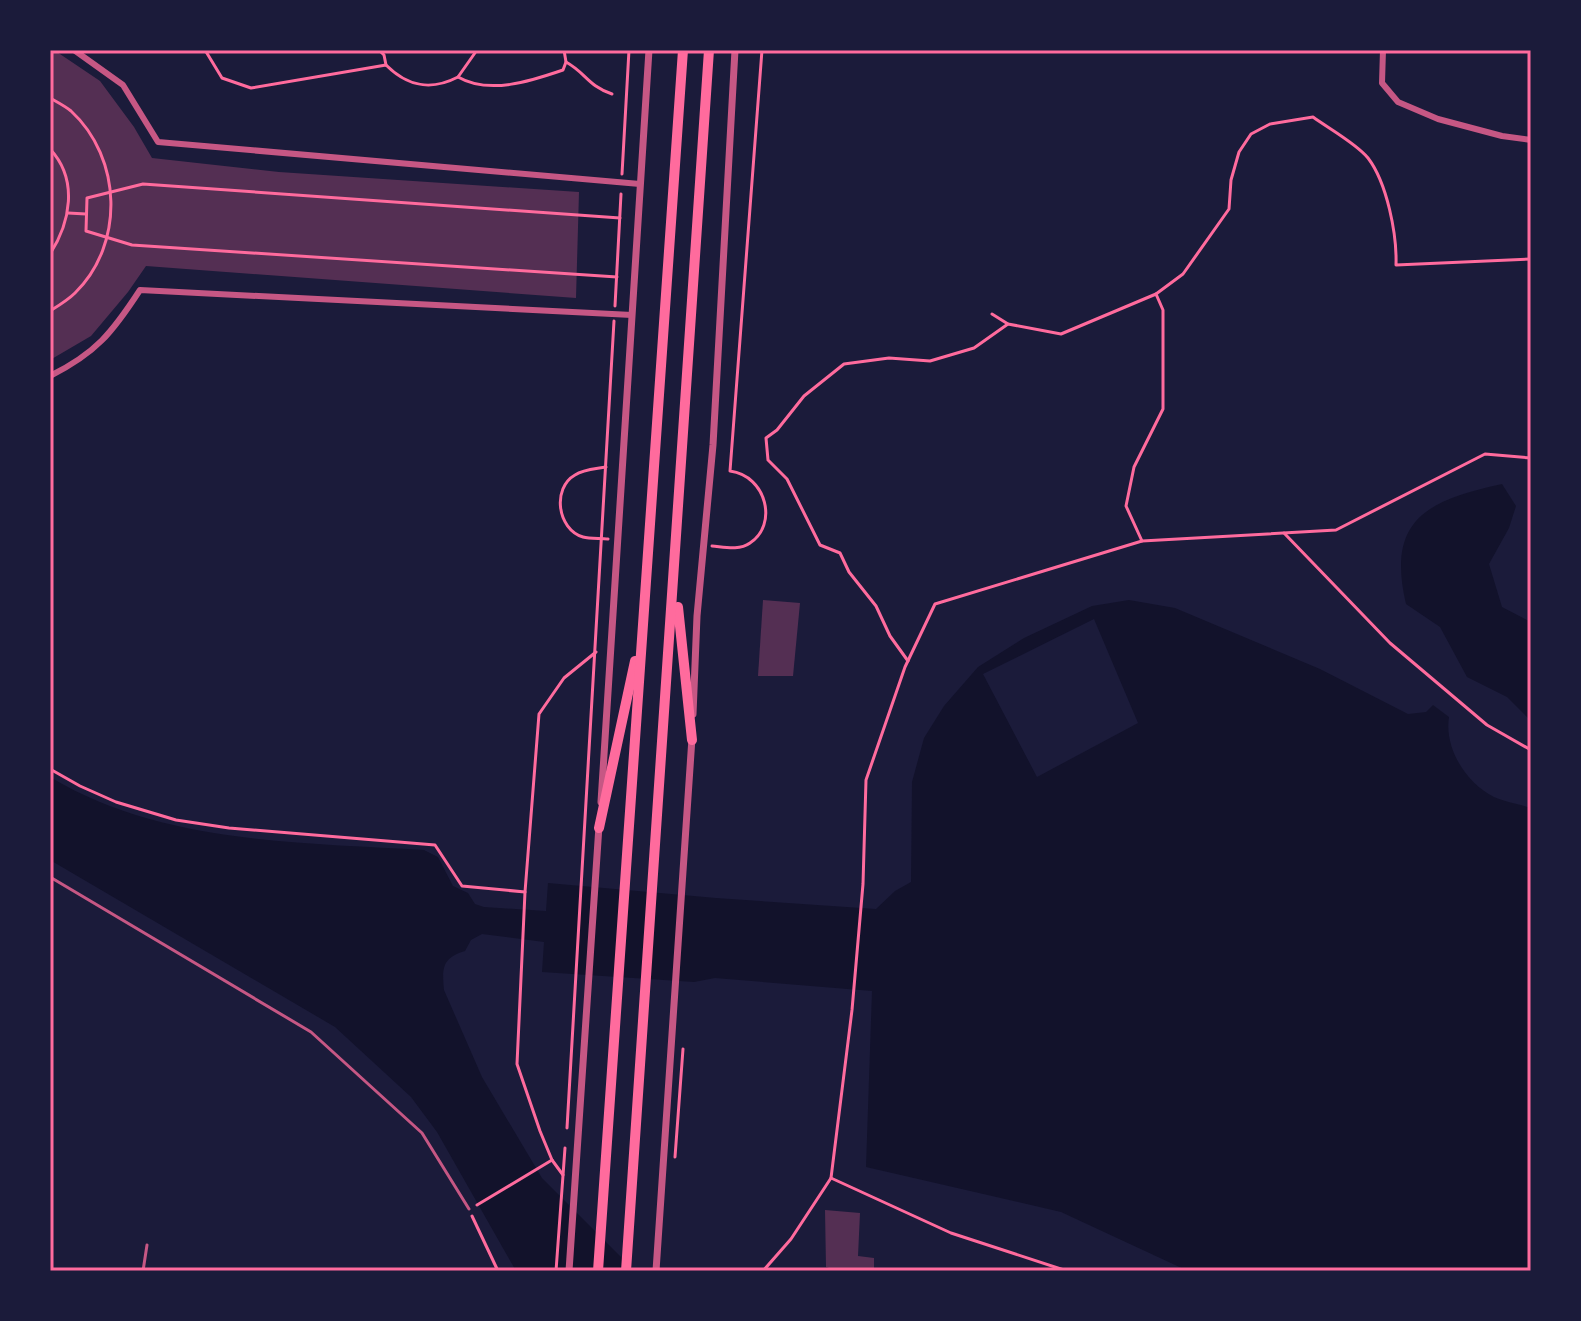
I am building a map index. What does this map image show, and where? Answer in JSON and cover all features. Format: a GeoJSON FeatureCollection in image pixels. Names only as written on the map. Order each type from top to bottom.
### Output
{"type":"FeatureCollection","features":[{"type":"Feature","properties":{"kind":"highway"},"geometry":{"type":"LineString","coordinates":[[598,1271],[683,50]]}},
{"type":"Feature","properties":{"kind":"highway"},"geometry":{"type":"LineString","coordinates":[[626,1271],[709,50]]}},
{"type":"Feature","properties":{"kind":"highway"},"geometry":{"type":"LineString","coordinates":[[675,579],[692,740]]}},
{"type":"Feature","properties":{"kind":"highway"},"geometry":{"type":"LineString","coordinates":[[599,828],[644,624]]}},
{"type":"Feature","properties":{"kind":"street"},"geometry":{"type":"LineString","coordinates":[[74,50],[123,85],[158,142],[640,184]]}},
{"type":"Feature","properties":{"kind":"street"},"geometry":{"type":"LineString","coordinates":[[569,1271],[649,50]]}},
{"type":"Feature","properties":{"kind":"street"},"geometry":{"type":"LineString","coordinates":[[656,1269],[692,740],[697,616],[713,445],[735,50]]}},
{"type":"Feature","properties":{"kind":"street"},"geometry":{"type":"LineString","coordinates":[[1383,50],[1382,83],[1398,102],[1438,119],[1502,136],[1531,140]]}},
{"type":"Feature","properties":{"kind":"street"},"geometry":{"type":"LineString","coordinates":[[50,376],[81,361],[112,332],[140,290],[632,315]]}},
{"type":"Feature","properties":{"kind":"lane"},"geometry":{"type":"LineString","coordinates":[[50,877],[311,1032],[422,1133],[469,1209]]}},
{"type":"Feature","properties":{"kind":"lane"},"geometry":{"type":"LineString","coordinates":[[143,1271],[147,1245]]}},
{"type":"Feature","properties":{"kind":"path"},"geometry":{"type":"LineString","coordinates":[[205,50],[222,78],[251,88],[386,65]]}},
{"type":"Feature","properties":{"kind":"path"},"geometry":{"type":"LineString","coordinates":[[379,50],[384,55],[386,65],[398,78],[420,85],[442,85],[458,77],[477,50]]}},
{"type":"Feature","properties":{"kind":"path"},"geometry":{"type":"LineString","coordinates":[[458,77],[470,84],[482,85],[531,81],[563,70],[566,62],[564,50]]}},
{"type":"Feature","properties":{"kind":"path"},"geometry":{"type":"LineString","coordinates":[[567,1130],[629,50]]}},
{"type":"Feature","properties":{"kind":"path"},"geometry":{"type":"LineString","coordinates":[[738,548],[751,543],[763,526],[765,506],[761,491],[752,478],[730,471],[762,50]]}},
{"type":"Feature","properties":{"kind":"path"},"geometry":{"type":"LineString","coordinates":[[566,62],[595,88],[612,94]]}},
{"type":"Feature","properties":{"kind":"path"},"geometry":{"type":"LineString","coordinates":[[50,98],[70,111],[96,143],[111,192],[111,222],[99,261],[75,294],[50,311]]}},
{"type":"Feature","properties":{"kind":"path"},"geometry":{"type":"LineString","coordinates":[[992,314],[1008,324],[1061,334],[1156,294],[1183,274],[1229,209],[1231,180],[1239,152],[1251,134],[1270,124],[1313,117],[1367,156],[1391,216],[1396,265],[1531,259]]}},
{"type":"Feature","properties":{"kind":"path"},"geometry":{"type":"LineString","coordinates":[[50,149],[66,177],[70,204],[64,230],[50,254]]}},
{"type":"Feature","properties":{"kind":"path"},"geometry":{"type":"LineString","coordinates":[[617,277],[132,245],[86,231],[86,214],[87,198],[143,184],[620,218]]}},
{"type":"Feature","properties":{"kind":"path"},"geometry":{"type":"LineString","coordinates":[[68,213],[86,214]]}},
{"type":"Feature","properties":{"kind":"path"},"geometry":{"type":"LineString","coordinates":[[1142,541],[1126,506],[1134,467],[1163,409],[1163,310],[1156,294]]}},
{"type":"Feature","properties":{"kind":"path"},"geometry":{"type":"LineString","coordinates":[[908,661],[890,636],[876,606],[849,572],[840,553],[820,545],[787,479],[768,460],[766,438],[777,430],[804,396],[844,364],[889,358],[930,361],[974,348],[1008,324]]}},
{"type":"Feature","properties":{"kind":"path"},"geometry":{"type":"LineString","coordinates":[[763,1271],[791,1239],[831,1178],[852,1010],[863,884],[866,780],[908,661],[935,604],[1142,541],[1336,530],[1485,454],[1531,458]]}},
{"type":"Feature","properties":{"kind":"path"},"geometry":{"type":"LineString","coordinates":[[581,537],[566,526],[560,506],[562,489],[572,476],[606,467]]}},
{"type":"Feature","properties":{"kind":"path"},"geometry":{"type":"LineString","coordinates":[[1284,533],[1390,643],[1487,725],[1531,750]]}},
{"type":"Feature","properties":{"kind":"path"},"geometry":{"type":"LineString","coordinates":[[498,1271],[469,1209],[552,1160],[517,1064],[525,892],[539,714],[564,678],[596,652]]}},
{"type":"Feature","properties":{"kind":"path"},"geometry":{"type":"LineString","coordinates":[[50,769],[116,802],[176,820],[229,828],[435,845],[462,886],[525,892]]}},
{"type":"Feature","properties":{"kind":"path"},"geometry":{"type":"LineString","coordinates":[[556,1271],[566,1144]]}},
{"type":"Feature","properties":{"kind":"path"},"geometry":{"type":"LineString","coordinates":[[831,1178],[951,1233],[1067,1271]]}},
{"type":"Feature","properties":{"kind":"shaded area"},"geometry":{"type":"Polygon","coordinates":[[[1502,484],[1516,506],[1509,528],[1489,564],[1502,607],[1531,622],[1531,721],[1507,697],[1467,677],[1440,627],[1406,604],[1401,575],[1402,552],[1408,533],[1419,518],[1453,498],[1502,484]]]}},
{"type":"Feature","properties":{"kind":"shaded area"},"geometry":{"type":"Polygon","coordinates":[[[1129,600],[1175,608],[1320,669],[1408,714],[1426,712],[1433,705],[1449,717],[1448,729],[1454,752],[1474,783],[1494,797],[1531,808],[1531,1271],[1188,1271],[1061,1212],[866,1167],[872,991],[715,978],[694,982],[542,972],[544,942],[482,934],[471,940],[465,951],[448,961],[443,976],[444,990],[482,1077],[542,1178],[635,1271],[516,1271],[437,1132],[411,1097],[335,1027],[50,860],[50,777],[93,799],[138,816],[184,827],[280,841],[424,850],[438,857],[453,886],[468,893],[475,904],[484,907],[546,911],[548,883],[876,909],[895,891],[911,882],[912,782],[924,738],[944,706],[978,667],[1024,638],[1092,606],[1129,600]]]}},
{"type":"Feature","properties":{"kind":"pier"},"geometry":{"type":"Polygon","coordinates":[[[1094,619],[1138,723],[1037,777],[983,674],[1094,619]]]}},
{"type":"Feature","properties":{"kind":"building"},"geometry":{"type":"Polygon","coordinates":[[[50,50],[100,81],[134,127],[152,158],[279,172],[579,192],[576,298],[146,266],[91,336],[50,360],[50,50]]]}},
{"type":"Feature","properties":{"kind":"building"},"geometry":{"type":"Polygon","coordinates":[[[763,600],[800,603],[793,676],[758,676],[763,600]]]}},
{"type":"Feature","properties":{"kind":"building"},"geometry":{"type":"Polygon","coordinates":[[[825,1210],[860,1213],[858,1256],[874,1258],[874,1271],[839,1271],[826,1267],[825,1210]]]}}]}
